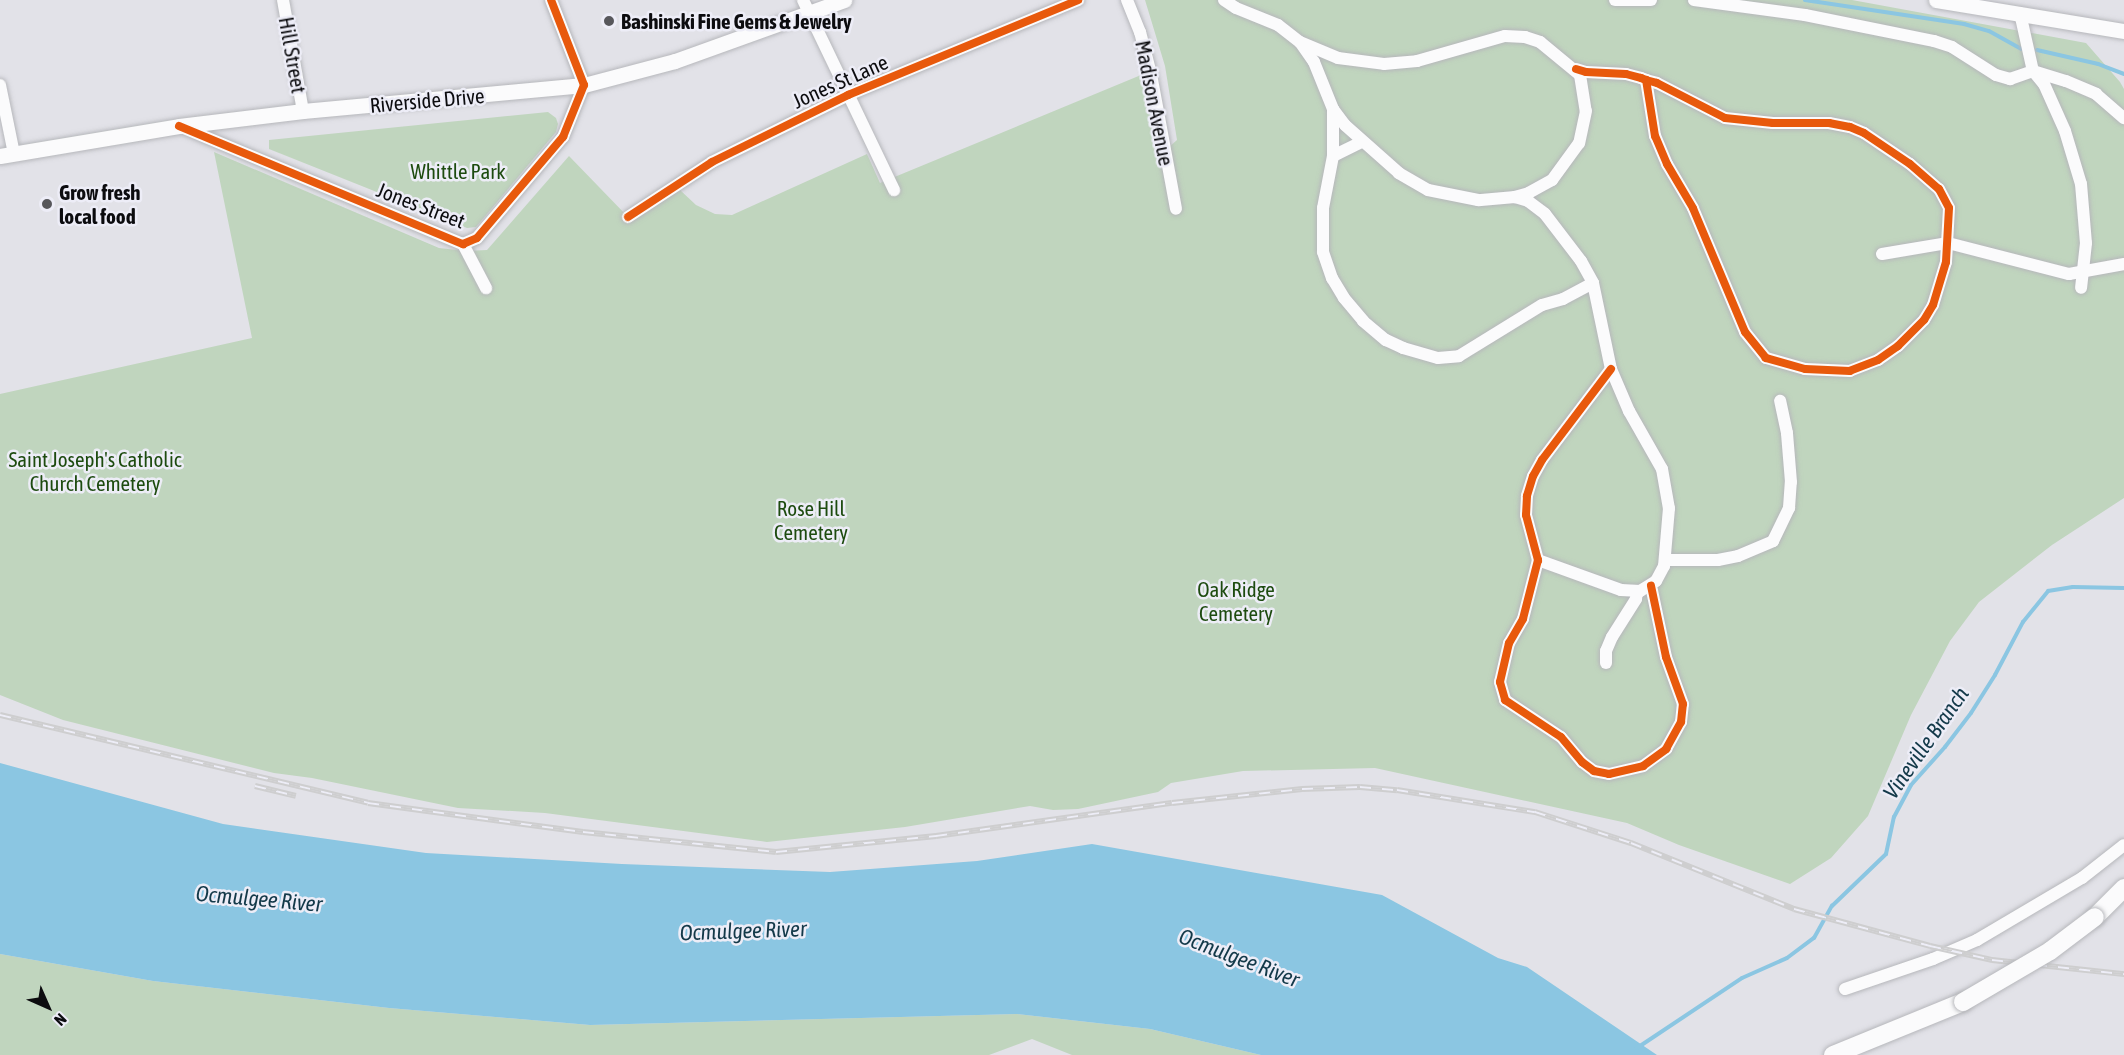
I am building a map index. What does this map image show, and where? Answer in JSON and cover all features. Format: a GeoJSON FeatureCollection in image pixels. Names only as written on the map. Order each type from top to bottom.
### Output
{"type":"FeatureCollection","features":[{"type":"Feature","properties":{"kind":"highway"},"geometry":{"type":"LineString","coordinates":[[1833,1055],[1963,1002],[2050,951],[2095,917],[2124,888]]}},
{"type":"Feature","properties":{"kind":"main road","name":"Riverside Drive"},"geometry":{"type":"LineString","coordinates":[[7,155],[179,126],[303,111],[584,85],[675,61],[806,6],[844,0]]}},
{"type":"Feature","properties":{"kind":"main road"},"geometry":{"type":"LineString","coordinates":[[1936,0],[2124,31]]}},
{"type":"Feature","properties":{"kind":"street","name":"Hill Street"},"geometry":{"type":"LineString","coordinates":[[283,0],[303,111]]}},
{"type":"Feature","properties":{"kind":"street"},"geometry":{"type":"LineString","coordinates":[[551,0],[584,85]]}},
{"type":"Feature","properties":{"kind":"street","name":"Jones St Lane"},"geometry":{"type":"LineString","coordinates":[[628,217],[712,162],[848,95],[1078,0]]}},
{"type":"Feature","properties":{"kind":"street","name":"Madison Avenue"},"geometry":{"type":"LineString","coordinates":[[1127,0],[1140,32],[1151,74],[1176,208]]}},
{"type":"Feature","properties":{"kind":"street"},"geometry":{"type":"LineString","coordinates":[[1224,0],[1236,8],[1278,25],[1300,42],[1338,58],[1384,64],[1417,61],[1505,36],[1525,37],[1540,42],[1576,69],[1586,72],[1626,74],[1646,80],[1680,93],[1725,118],[1773,123],[1829,123],[1864,133],[1910,164],[1939,189],[1949,208],[1946,262],[1933,305],[1909,336],[1878,360],[1857,369],[1836,372],[1793,366],[1766,358],[1746,332],[1693,208],[1667,164],[1655,136],[1646,80]]}},
{"type":"Feature","properties":{"kind":"street"},"geometry":{"type":"LineString","coordinates":[[1615,0],[1651,0]]}},
{"type":"Feature","properties":{"kind":"street"},"geometry":{"type":"LineString","coordinates":[[1694,0],[1805,15],[1934,41],[1952,47],[1996,75],[2010,79],[2033,72],[2067,81],[2096,94],[2124,118]]}},
{"type":"Feature","properties":{"kind":"street"},"geometry":{"type":"LineString","coordinates":[[806,6],[894,190]]}},
{"type":"Feature","properties":{"kind":"street"},"geometry":{"type":"LineString","coordinates":[[2020,13],[2033,72],[2044,84],[2074,155],[2084,209],[2086,243],[2081,288]]}},
{"type":"Feature","properties":{"kind":"street"},"geometry":{"type":"LineString","coordinates":[[1300,42],[1321,76],[1333,109],[1334,156],[1322,227],[1323,252],[1332,278],[1344,298],[1364,321],[1386,340],[1402,348],[1438,358],[1459,356],[1542,305],[1563,299],[1593,283]]}},
{"type":"Feature","properties":{"kind":"street"},"geometry":{"type":"LineString","coordinates":[[1321,76],[1338,58]]}},
{"type":"Feature","properties":{"kind":"street"},"geometry":{"type":"LineString","coordinates":[[1333,109],[1362,142],[1399,173],[1428,190],[1478,200],[1515,197],[1545,184],[1564,165],[1579,143],[1586,111],[1582,81],[1576,69]]}},
{"type":"Feature","properties":{"kind":"street"},"geometry":{"type":"LineString","coordinates":[[0,85],[7,155]]}},
{"type":"Feature","properties":{"kind":"street","name":"Jones Street"},"geometry":{"type":"LineString","coordinates":[[463,244],[477,238],[563,137],[584,85]]}},
{"type":"Feature","properties":{"kind":"street","name":"Jones Street"},"geometry":{"type":"LineString","coordinates":[[179,126],[463,244],[486,288]]}},
{"type":"Feature","properties":{"kind":"street"},"geometry":{"type":"LineString","coordinates":[[1334,156],[1362,142]]}},
{"type":"Feature","properties":{"kind":"street"},"geometry":{"type":"LineString","coordinates":[[1542,211],[1540,197],[1545,184]]}},
{"type":"Feature","properties":{"kind":"street"},"geometry":{"type":"LineString","coordinates":[[1515,197],[1542,211],[1574,252],[1593,283],[1611,369],[1629,411],[1662,469],[1669,508],[1665,561],[1660,575],[1651,586],[1637,592],[1621,590],[1538,561]]}},
{"type":"Feature","properties":{"kind":"street"},"geometry":{"type":"LineString","coordinates":[[1882,254],[1948,243],[2069,274],[2124,264]]}},
{"type":"Feature","properties":{"kind":"street"},"geometry":{"type":"LineString","coordinates":[[1611,369],[1542,460],[1533,476],[1527,496],[1526,515],[1538,561],[1523,619],[1509,643],[1500,682],[1505,700],[1561,737],[1582,762],[1594,771],[1609,774],[1643,766],[1666,748],[1681,722],[1683,704],[1666,657],[1651,586]]}},
{"type":"Feature","properties":{"kind":"street"},"geometry":{"type":"LineString","coordinates":[[1665,561],[1718,560],[1738,556],[1773,541],[1790,508],[1788,432],[1780,401]]}},
{"type":"Feature","properties":{"kind":"street"},"geometry":{"type":"LineString","coordinates":[[1606,663],[1606,651],[1612,637],[1636,599],[1637,592]]}},
{"type":"Feature","properties":{"kind":"street"},"geometry":{"type":"LineString","coordinates":[[1845,989],[1933,959],[1987,935],[2082,878],[2124,845]]}},
{"type":"Feature","properties":{"kind":"green space"},"geometry":{"type":"Polygon","coordinates":[[[1145,0],[1852,0],[2086,43],[2120,82],[2124,89],[2124,498],[2052,545],[1979,602],[1950,641],[1911,715],[1868,816],[1831,858],[1790,884],[1679,845],[1627,823],[1375,768],[1243,771],[1171,783],[1158,792],[1078,809],[1053,810],[1030,806],[905,827],[767,842],[545,813],[458,808],[312,778],[274,773],[63,720],[0,695],[0,394],[252,338],[214,152],[439,248],[466,251],[487,250],[569,156],[629,218],[680,190],[696,205],[715,214],[732,215],[867,154],[880,183],[1141,75],[1160,155],[1177,140],[1165,66],[1145,0]]]}},
{"type":"Feature","properties":{"kind":"green space","name":"Whittle Park"},"geometry":{"type":"Polygon","coordinates":[[[548,112],[556,118],[558,124],[556,132],[476,227],[467,228],[269,149],[269,140],[548,112]]]}},
{"type":"Feature","properties":{"kind":"green space"},"geometry":{"type":"Polygon","coordinates":[[[0,954],[153,981],[389,1008],[590,1025],[1017,1014],[1150,1029],[1261,1055],[1072,1055],[1032,1039],[989,1055],[0,1055],[0,954]]]}},
{"type":"Feature","properties":{"kind":"water","name":"Ocmulgee River"},"geometry":{"type":"Polygon","coordinates":[[[0,763],[223,824],[426,853],[830,872],[977,861],[1092,844],[1382,895],[1498,958],[1527,967],[1657,1055],[1261,1055],[1150,1029],[1017,1014],[590,1025],[389,1008],[153,981],[0,954],[0,763]]]}},
{"type":"Feature","properties":{"kind":"waterway"},"geometry":{"type":"LineString","coordinates":[[1805,0],[1964,24],[1989,31],[2021,49]]}},
{"type":"Feature","properties":{"kind":"waterway"},"geometry":{"type":"LineString","coordinates":[[2037,50],[2098,64],[2124,74]]}},
{"type":"Feature","properties":{"kind":"waterway","name":"Vineville Branch"},"geometry":{"type":"LineString","coordinates":[[1637,1048],[1742,978],[1787,958],[1814,938],[1832,906],[1886,854],[1894,817],[1911,785],[1971,713],[1995,675],[2023,622],[2048,591],[2073,587],[2124,588]]}},
{"type":"Feature","properties":{"kind":"railway"},"geometry":{"type":"LineString","coordinates":[[0,715],[368,803],[583,832],[776,852],[936,836],[1172,803],[1302,789],[1360,787],[1397,790],[1535,812],[1631,843],[1794,909],[1930,946],[1992,960],[2124,974]]}},
{"type":"Feature","properties":{"kind":"railway"},"geometry":{"type":"LineString","coordinates":[[255,786],[296,796]]}},
{"type":"Feature","properties":{"kind":"cycle path"},"geometry":{"type":"LineString","coordinates":[[179,126],[463,244],[477,238],[563,137],[584,85],[551,0]]}},
{"type":"Feature","properties":{"kind":"cycle path"},"geometry":{"type":"LineString","coordinates":[[628,217],[712,162],[848,95],[1078,0]]}},
{"type":"Feature","properties":{"kind":"cycle path"},"geometry":{"type":"LineString","coordinates":[[1576,69],[1586,72],[1626,74],[1657,83],[1725,118],[1773,123],[1829,123],[1850,127],[1864,133],[1910,164],[1939,189],[1949,208],[1946,262],[1933,305],[1924,320],[1898,346],[1878,360],[1850,371],[1805,369],[1766,358],[1745,332],[1693,208],[1667,164],[1655,136],[1646,80]]}},
{"type":"Feature","properties":{"kind":"cycle path"},"geometry":{"type":"LineString","coordinates":[[1611,369],[1542,460],[1533,476],[1527,496],[1526,515],[1538,560],[1523,619],[1509,643],[1500,682],[1505,700],[1561,737],[1582,762],[1594,771],[1609,774],[1643,766],[1666,749],[1681,722],[1683,704],[1666,657],[1651,586]]}},
{"type":"Feature","properties":{"kind":"place","name":"Bashinski Fine Gems & Jewelry"},"geometry":{"type":"Point","coordinates":[609,21]}},
{"type":"Feature","properties":{"kind":"place","name":"Grow fresh local food"},"geometry":{"type":"Point","coordinates":[47,204]}},
{"type":"Feature","properties":{"kind":"park label","name":"Saint Joseph's Catholic Church Cemetery"},"geometry":{"type":"Point","coordinates":[95,471]}},
{"type":"Feature","properties":{"kind":"park label","name":"Rose Hill Cemetery"},"geometry":{"type":"Point","coordinates":[811,520]}},
{"type":"Feature","properties":{"kind":"park label","name":"Oak Ridge Cemetery"},"geometry":{"type":"Point","coordinates":[1236,601]}}]}
